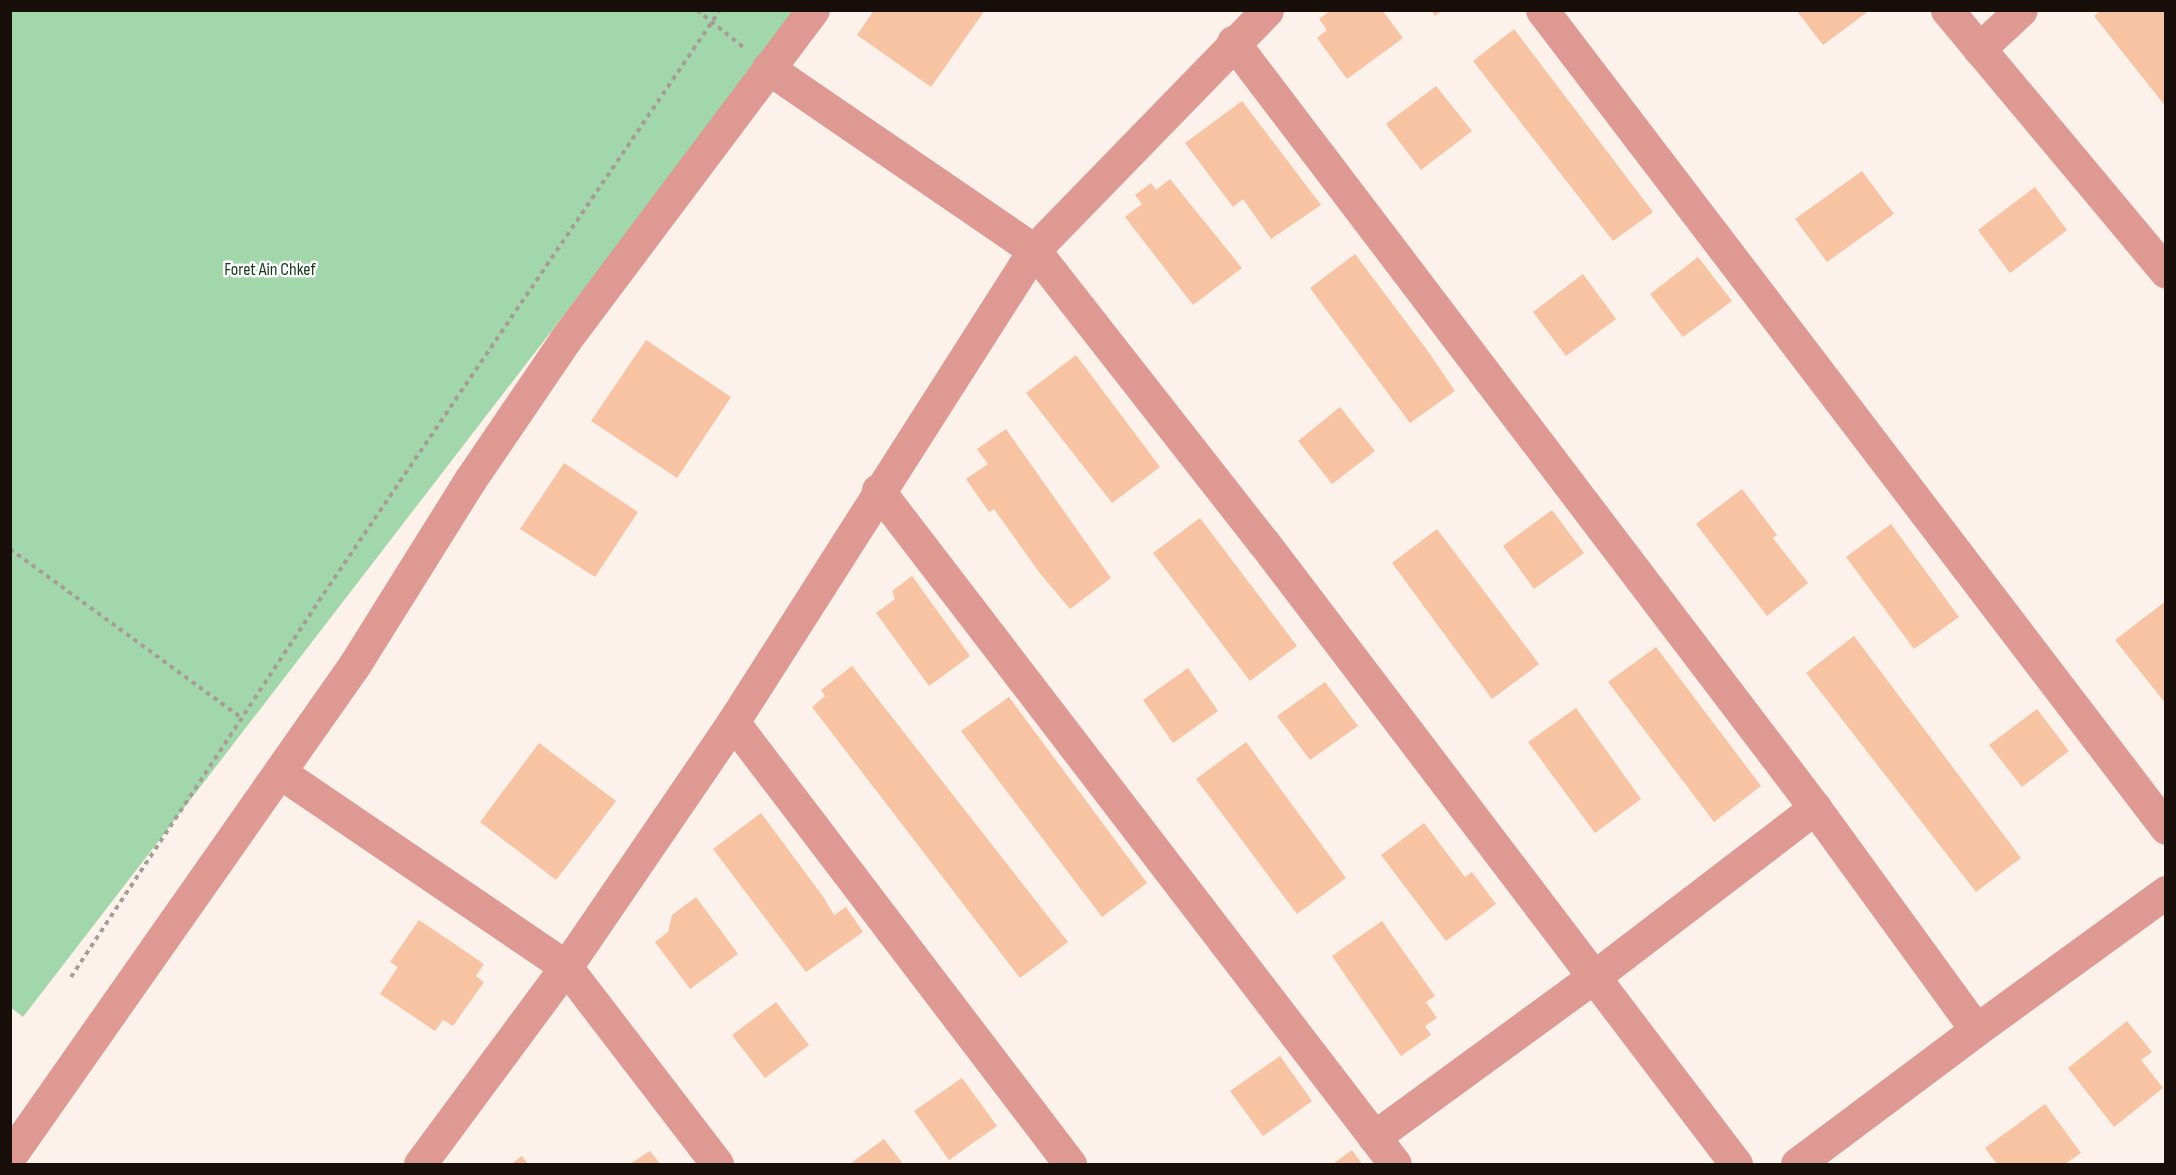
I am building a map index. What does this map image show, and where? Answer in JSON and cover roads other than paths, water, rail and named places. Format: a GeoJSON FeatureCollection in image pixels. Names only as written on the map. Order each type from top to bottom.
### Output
{"type":"FeatureCollection","features":[{"type":"Feature","properties":{"kind":"street"},"geometry":{"type":"LineString","coordinates":[[10,1156],[356,664],[470,480],[565,340],[813,10]]}},
{"type":"Feature","properties":{"kind":"street"},"geometry":{"type":"LineString","coordinates":[[420,1164],[566,967],[733,722],[878,490],[1034,250],[1233,42],[1267,10]]}},
{"type":"Feature","properties":{"kind":"street"},"geometry":{"type":"LineString","coordinates":[[1542,10],[2166,828]]}},
{"type":"Feature","properties":{"kind":"street"},"geometry":{"type":"LineString","coordinates":[[1947,10],[2166,272]]}},
{"type":"Feature","properties":{"kind":"street"},"geometry":{"type":"LineString","coordinates":[[1979,49],[2021,10]]}},
{"type":"Feature","properties":{"kind":"street"},"geometry":{"type":"LineString","coordinates":[[1233,42],[1815,808],[1976,1030]]}},
{"type":"Feature","properties":{"kind":"street"},"geometry":{"type":"LineString","coordinates":[[768,68],[1034,250],[1264,543],[1736,1164]]}},
{"type":"Feature","properties":{"kind":"street"},"geometry":{"type":"LineString","coordinates":[[878,490],[1395,1164]]}},
{"type":"Feature","properties":{"kind":"street"},"geometry":{"type":"LineString","coordinates":[[733,722],[1070,1164]]}},
{"type":"Feature","properties":{"kind":"street"},"geometry":{"type":"LineString","coordinates":[[281,773],[566,967],[717,1164]]}},
{"type":"Feature","properties":{"kind":"street"},"geometry":{"type":"LineString","coordinates":[[1374,1137],[1595,976],[1815,808]]}},
{"type":"Feature","properties":{"kind":"street"},"geometry":{"type":"LineString","coordinates":[[1797,1164],[2166,892]]}},
{"type":"Feature","properties":{"kind":"park label","name":"Foret Ain Chkef"},"geometry":{"type":"Point","coordinates":[270,270]}}]}
